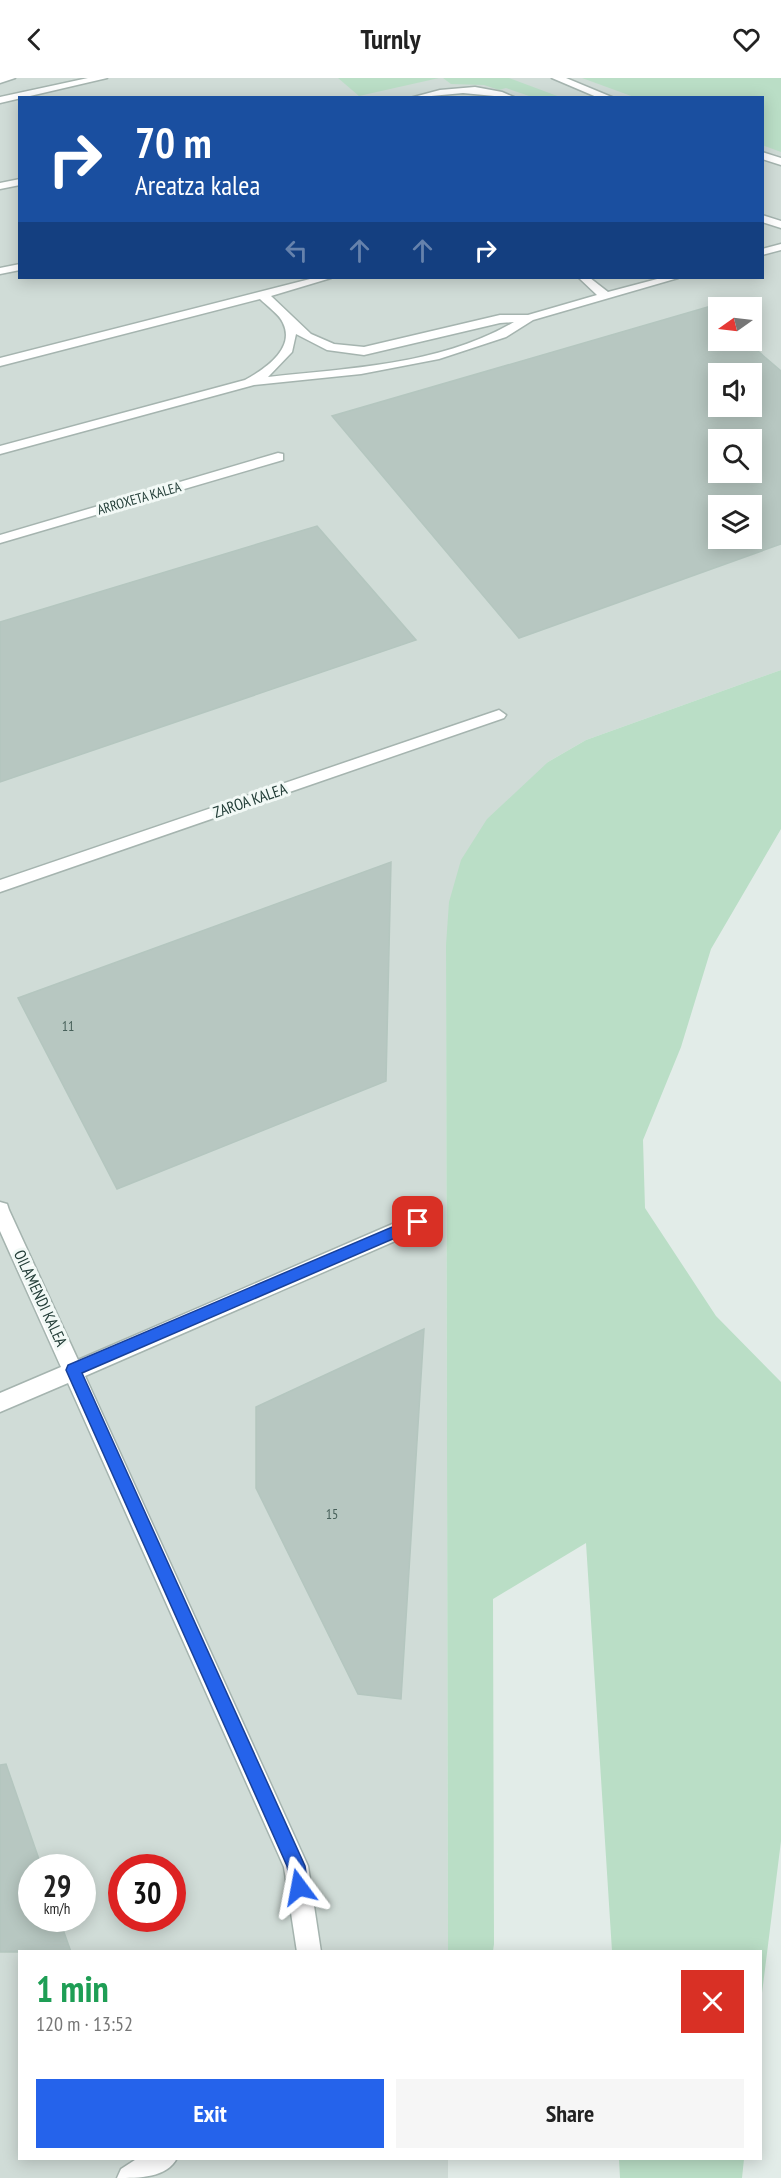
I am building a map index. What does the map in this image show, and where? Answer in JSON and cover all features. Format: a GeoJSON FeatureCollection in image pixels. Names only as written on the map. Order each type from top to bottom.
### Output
{"type":"FeatureCollection","features":[{"type":"Feature","properties":{"kind":"street"},"geometry":{"type":"LineString","coordinates":[[0,80],[10,78]]}},
{"type":"Feature","properties":{"kind":"street"},"geometry":{"type":"LineString","coordinates":[[19,96],[102,78]]}},
{"type":"Feature","properties":{"kind":"street"},"geometry":{"type":"LineString","coordinates":[[557,78],[604,96]]}},
{"type":"Feature","properties":{"kind":"street"},"geometry":{"type":"LineString","coordinates":[[424,96],[452,90],[478,89],[504,96]]}},
{"type":"Feature","properties":{"kind":"street"},"geometry":{"type":"LineString","coordinates":[[0,100],[18,96]]}},
{"type":"Feature","properties":{"kind":"street"},"geometry":{"type":"LineString","coordinates":[[764,156],[781,162]]}},
{"type":"Feature","properties":{"kind":"street"},"geometry":{"type":"LineString","coordinates":[[0,186],[18,182]]}},
{"type":"Feature","properties":{"kind":"street"},"geometry":{"type":"LineString","coordinates":[[764,219],[781,225]]}},
{"type":"Feature","properties":{"kind":"street"},"geometry":{"type":"LineString","coordinates":[[765,251],[781,246]]}},
{"type":"Feature","properties":{"kind":"street"},"geometry":{"type":"LineString","coordinates":[[0,271],[18,267]]}},
{"type":"Feature","properties":{"kind":"street"},"geometry":{"type":"LineString","coordinates":[[0,362],[322,279]]}},
{"type":"Feature","properties":{"kind":"street"},"geometry":{"type":"LineString","coordinates":[[585,279],[605,296]]}},
{"type":"Feature","properties":{"kind":"street"},"geometry":{"type":"LineString","coordinates":[[263,295],[289,324],[319,345],[342,351],[364,351],[501,319],[529,318],[668,279]]}},
{"type":"Feature","properties":{"kind":"street"},"geometry":{"type":"LineString","coordinates":[[0,450],[249,383],[420,360],[494,338],[513,330],[529,318]]}},
{"type":"Feature","properties":{"kind":"street"},"geometry":{"type":"LineString","coordinates":[[249,383],[269,373],[280,362],[290,344],[289,324]]}},
{"type":"Feature","properties":{"kind":"street","name":"ARROXETA KALEA"},"geometry":{"type":"LineString","coordinates":[[0,539],[278,457]]}},
{"type":"Feature","properties":{"kind":"street","name":"ZAROA KALEA"},"geometry":{"type":"LineString","coordinates":[[0,886],[499,715]]}},
{"type":"Feature","properties":{"kind":"street","name":"OILAMENDI KALEA"},"geometry":{"type":"LineString","coordinates":[[0,1210],[296,1866],[309,1950]]}},
{"type":"Feature","properties":{"kind":"street"},"geometry":{"type":"LineString","coordinates":[[0,1403],[418,1222]]}},
{"type":"Feature","properties":{"kind":"street"},"geometry":{"type":"LineString","coordinates":[[130,2178],[161,2160]]}},
{"type":"Feature","properties":{"kind":"shaded area"},"geometry":{"type":"Polygon","coordinates":[[[0,78],[781,78],[781,670],[586,740],[548,762],[446,945],[448,1950],[18,1950],[18,2160],[448,2160],[448,2178],[0,2178],[0,78]]]}},
{"type":"Feature","properties":{"kind":"green space"},"geometry":{"type":"Polygon","coordinates":[[[338,78],[439,78],[359,96],[338,78]]]}},
{"type":"Feature","properties":{"kind":"green space"},"geometry":{"type":"Polygon","coordinates":[[[443,78],[509,78],[557,96],[529,96],[506,88],[499,90],[484,85],[451,84],[443,78]]]}},
{"type":"Feature","properties":{"kind":"green space"},"geometry":{"type":"Polygon","coordinates":[[[582,78],[781,78],[781,152],[764,146],[764,96],[631,96],[582,78]]]}},
{"type":"Feature","properties":{"kind":"green space"},"geometry":{"type":"Polygon","coordinates":[[[781,670],[781,829],[711,949],[681,1047],[643,1140],[645,1208],[716,1316],[781,1382],[781,1841],[762,1993],[762,1950],[612,1950],[586,1543],[493,1599],[494,1944],[493,1950],[448,1950],[446,945],[449,902],[461,860],[487,819],[548,762],[586,740],[781,670]]]}},
{"type":"Feature","properties":{"kind":"green space"},"geometry":{"type":"Polygon","coordinates":[[[619,2160],[744,2160],[742,2178],[620,2178],[619,2160]]]}},
{"type":"Feature","properties":{"kind":"building"},"geometry":{"type":"Polygon","coordinates":[[[708,307],[708,351],[758,351],[781,371],[781,544],[519,638],[332,416],[708,307]]]}},
{"type":"Feature","properties":{"kind":"building"},"geometry":{"type":"Polygon","coordinates":[[[317,526],[416,640],[0,782],[0,622],[317,526]]]}},
{"type":"Feature","properties":{"kind":"building"},"geometry":{"type":"Polygon","coordinates":[[[391,862],[386,1081],[117,1189],[18,998],[391,862]]]}},
{"type":"Feature","properties":{"kind":"building"},"geometry":{"type":"Polygon","coordinates":[[[424,1329],[401,1699],[358,1694],[256,1488],[256,1407],[424,1329]]]}},
{"type":"Feature","properties":{"kind":"building"},"geometry":{"type":"Polygon","coordinates":[[[6,1764],[37,1854],[18,1854],[18,1932],[64,1932],[70,1950],[0,1952],[0,1765],[6,1764]]]}},
{"type":"Feature","properties":{"kind":"route"},"geometry":{"type":"LineString","coordinates":[[299,1887],[296,1866],[74,1370],[418,1222]]}}]}
